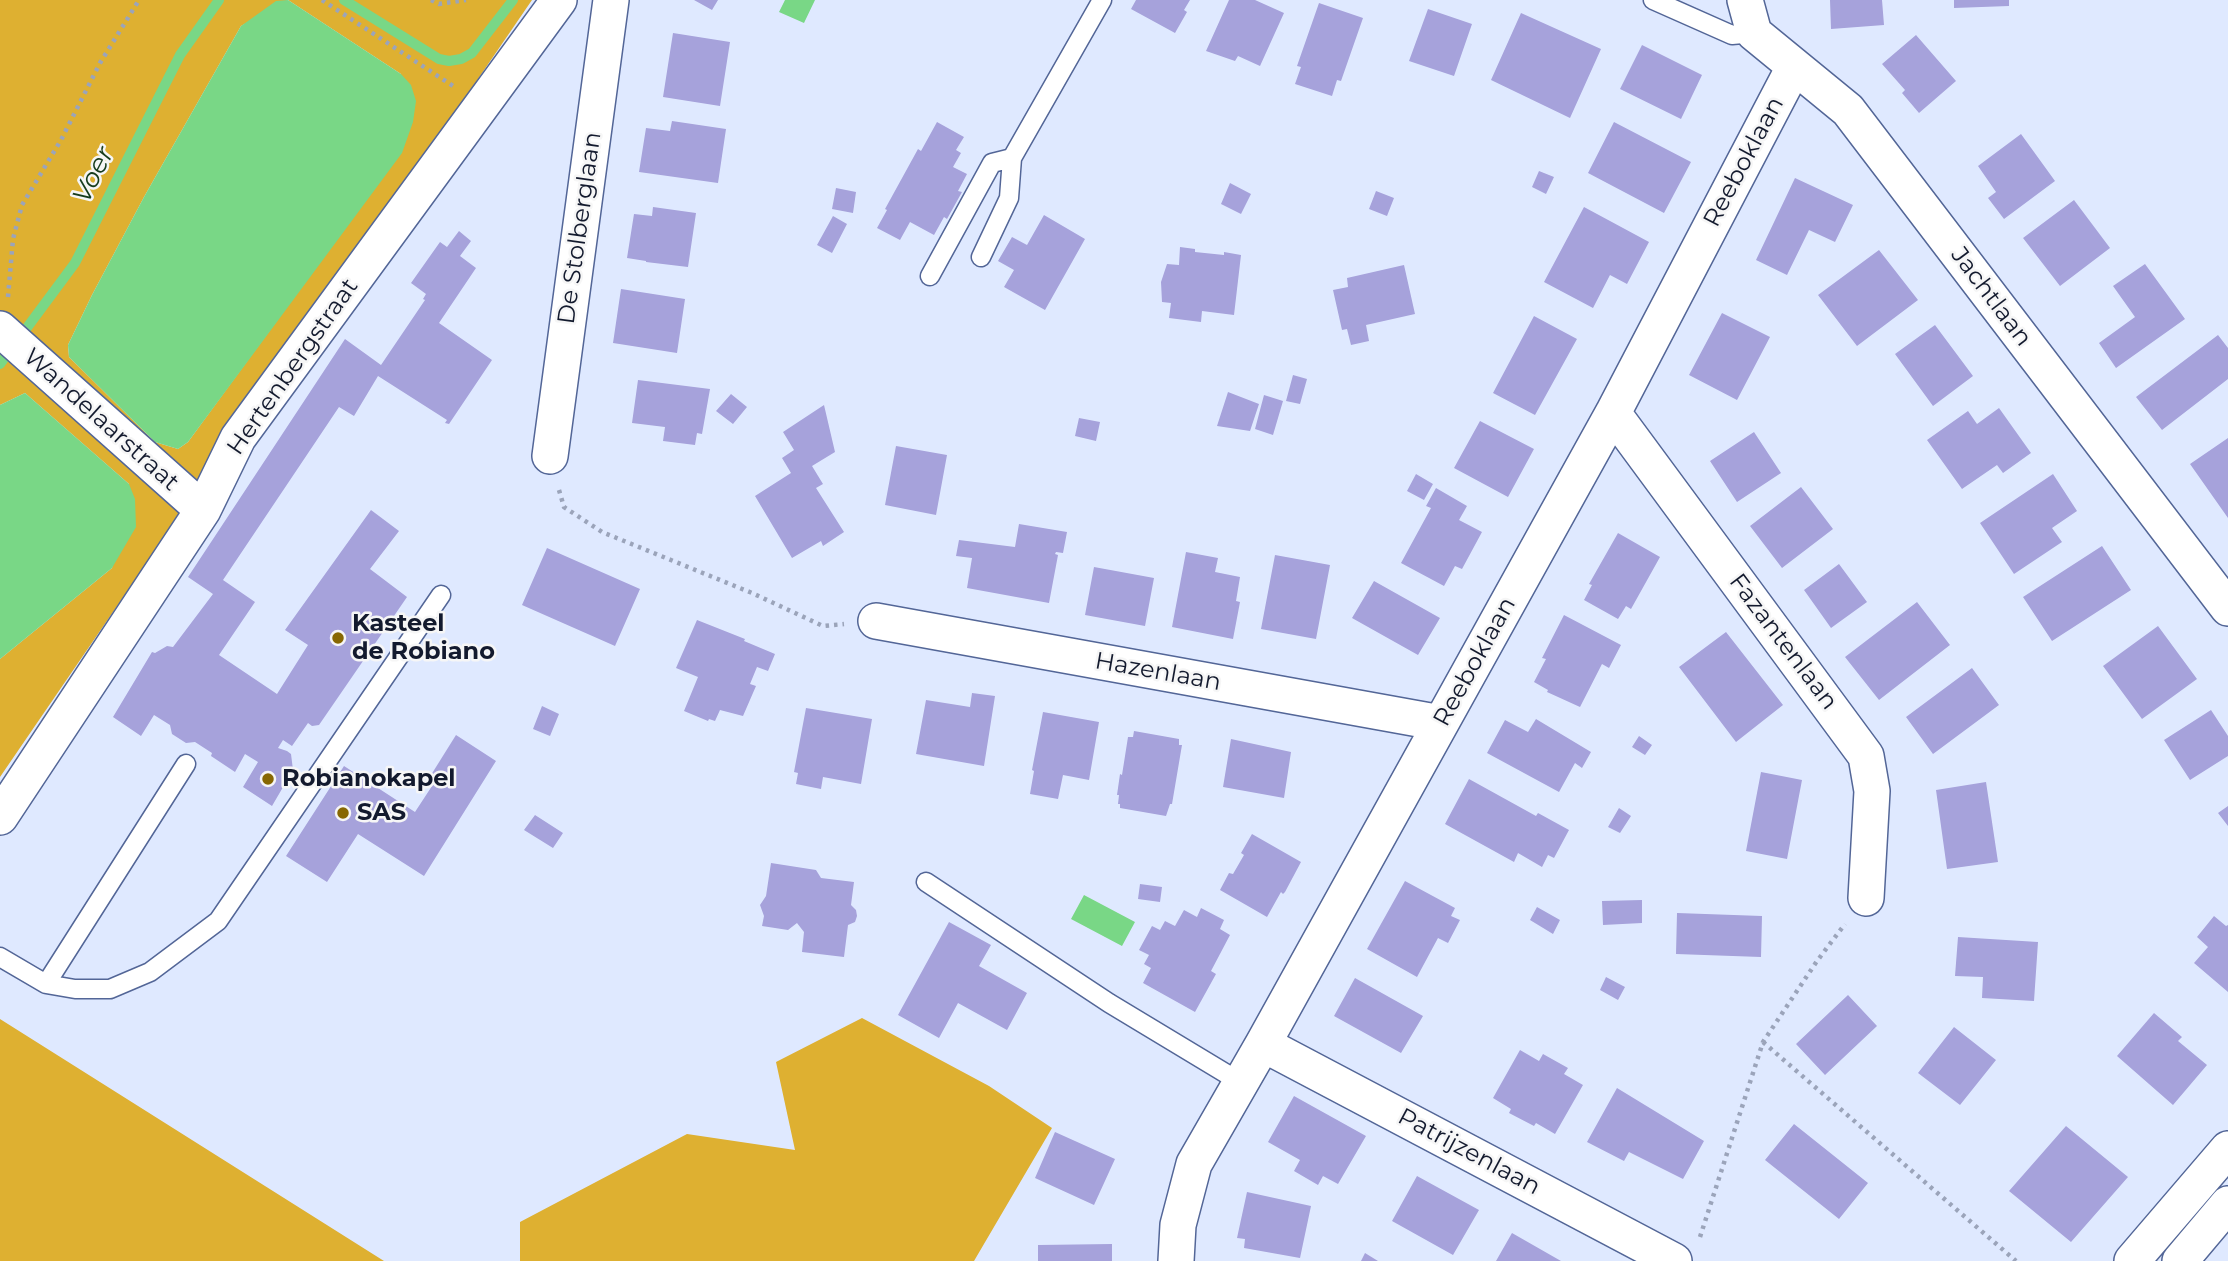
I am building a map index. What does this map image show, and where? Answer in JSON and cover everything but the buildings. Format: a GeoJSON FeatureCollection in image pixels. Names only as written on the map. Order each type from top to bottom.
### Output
{"type":"FeatureCollection","features":[{"type":"Feature","properties":{"kind":"street","name":"Hertenbergstraat"},"geometry":{"type":"LineString","coordinates":[[0,817],[202,510],[238,438],[559,0]]}},
{"type":"Feature","properties":{"kind":"street","name":"De Stolberglaan"},"geometry":{"type":"LineString","coordinates":[[550,456],[611,0]]}},
{"type":"Feature","properties":{"kind":"street","name":"Jachtlaan"},"geometry":{"type":"LineString","coordinates":[[1749,16],[1794,67],[1848,110],[2228,608]]}},
{"type":"Feature","properties":{"kind":"street","name":"Reeboklaan"},"geometry":{"type":"LineString","coordinates":[[1176,1261],[1178,1225],[1194,1164],[1264,1044],[1613,414],[1794,67]]}},
{"type":"Feature","properties":{"kind":"street","name":"Wandelaarstraat"},"geometry":{"type":"LineString","coordinates":[[9,331],[202,510]]}},
{"type":"Feature","properties":{"kind":"street","name":"Fazantenlaan"},"geometry":{"type":"LineString","coordinates":[[1613,414],[1866,756],[1872,791],[1866,898]]}},
{"type":"Feature","properties":{"kind":"street","name":"Hazenlaan"},"geometry":{"type":"LineString","coordinates":[[876,621],[1441,723]]}},
{"type":"Feature","properties":{"kind":"street","name":"Patrijzenlaan"},"geometry":{"type":"LineString","coordinates":[[1264,1044],[1685,1255]]}},
{"type":"Feature","properties":{"kind":"street"},"geometry":{"type":"LineString","coordinates":[[2132,1261],[2228,1149]]}},
{"type":"Feature","properties":{"kind":"street"},"geometry":{"type":"LineString","coordinates":[[2180,1261],[2228,1204]]}},
{"type":"Feature","properties":{"kind":"lane"},"geometry":{"type":"LineString","coordinates":[[981,257],[1009,198],[1012,158],[1102,0]]}},
{"type":"Feature","properties":{"kind":"lane"},"geometry":{"type":"LineString","coordinates":[[1653,0],[1732,35],[1749,16]]}},
{"type":"Feature","properties":{"kind":"lane"},"geometry":{"type":"LineString","coordinates":[[930,276],[992,163],[1012,158]]}},
{"type":"Feature","properties":{"kind":"lane"},"geometry":{"type":"LineString","coordinates":[[0,957],[46,984],[75,989],[110,989],[150,972],[218,921],[441,595]]}},
{"type":"Feature","properties":{"kind":"lane"},"geometry":{"type":"LineString","coordinates":[[46,984],[186,764]]}},
{"type":"Feature","properties":{"kind":"lane"},"geometry":{"type":"LineString","coordinates":[[926,882],[1109,1003],[1240,1082]]}},
{"type":"Feature","properties":{"kind":"path"},"geometry":{"type":"LineString","coordinates":[[9,331],[8,299],[13,239],[22,205],[61,140],[100,63],[139,0]]}},
{"type":"Feature","properties":{"kind":"path"},"geometry":{"type":"LineString","coordinates":[[322,0],[457,90]]}},
{"type":"Feature","properties":{"kind":"path"},"geometry":{"type":"LineString","coordinates":[[432,0],[439,4],[466,0]]}},
{"type":"Feature","properties":{"kind":"path"},"geometry":{"type":"LineString","coordinates":[[550,456],[564,506],[602,533],[752,593],[823,625],[876,621]]}},
{"type":"Feature","properties":{"kind":"path"},"geometry":{"type":"LineString","coordinates":[[1685,1255],[1763,1042],[1816,961],[1866,898]]}},
{"type":"Feature","properties":{"kind":"path"},"geometry":{"type":"LineString","coordinates":[[1763,1042],[2016,1261]]}},
{"type":"Feature","properties":{"kind":"shaded area"},"geometry":{"type":"Polygon","coordinates":[[[0,0],[288,0],[532,0],[0,777],[0,659],[112,568],[129,484],[25,393],[0,405],[0,0]],[[288,0],[241,26],[144,197],[68,345],[69,357],[155,442],[178,449],[188,442],[371,192],[401,74],[288,0]]]}},
{"type":"Feature","properties":{"kind":"shaded area"},"geometry":{"type":"Polygon","coordinates":[[[288,0],[401,74],[411,85],[416,101],[413,122],[402,153],[188,442],[178,449],[155,442],[69,357],[68,345],[144,197],[241,26],[276,1],[288,0]]]}},
{"type":"Feature","properties":{"kind":"shaded area"},"geometry":{"type":"Polygon","coordinates":[[[785,0],[815,0],[804,23],[779,12],[785,0]]]}},
{"type":"Feature","properties":{"kind":"shaded area"},"geometry":{"type":"Polygon","coordinates":[[[25,393],[129,484],[135,499],[136,527],[112,568],[0,659],[0,405],[25,393]]]}},
{"type":"Feature","properties":{"kind":"shaded area"},"geometry":{"type":"Polygon","coordinates":[[[1084,895],[1135,922],[1122,946],[1071,919],[1084,895]]]}},
{"type":"Feature","properties":{"kind":"shaded area"},"geometry":{"type":"Polygon","coordinates":[[[862,1018],[989,1086],[1052,1128],[974,1261],[520,1261],[520,1222],[687,1134],[795,1150],[776,1062],[862,1018]]]}},
{"type":"Feature","properties":{"kind":"shaded area"},"geometry":{"type":"Polygon","coordinates":[[[0,1019],[384,1261],[0,1261],[0,1019]]]}},
{"type":"Feature","properties":{"kind":"waterway","name":"Voer"},"geometry":{"type":"LineString","coordinates":[[0,364],[75,263],[180,55],[219,0]]}},
{"type":"Feature","properties":{"kind":"waterway","name":"Voer"},"geometry":{"type":"LineString","coordinates":[[344,0],[439,59],[449,61],[472,53],[513,0]]}},
{"type":"Feature","properties":{"kind":"place","name":"Kasteel de Robiano"},"geometry":{"type":"Point","coordinates":[338,638]}},
{"type":"Feature","properties":{"kind":"place","name":"Robianokapel"},"geometry":{"type":"Point","coordinates":[268,779]}},
{"type":"Feature","properties":{"kind":"place","name":"SAS"},"geometry":{"type":"Point","coordinates":[343,813]}}]}
